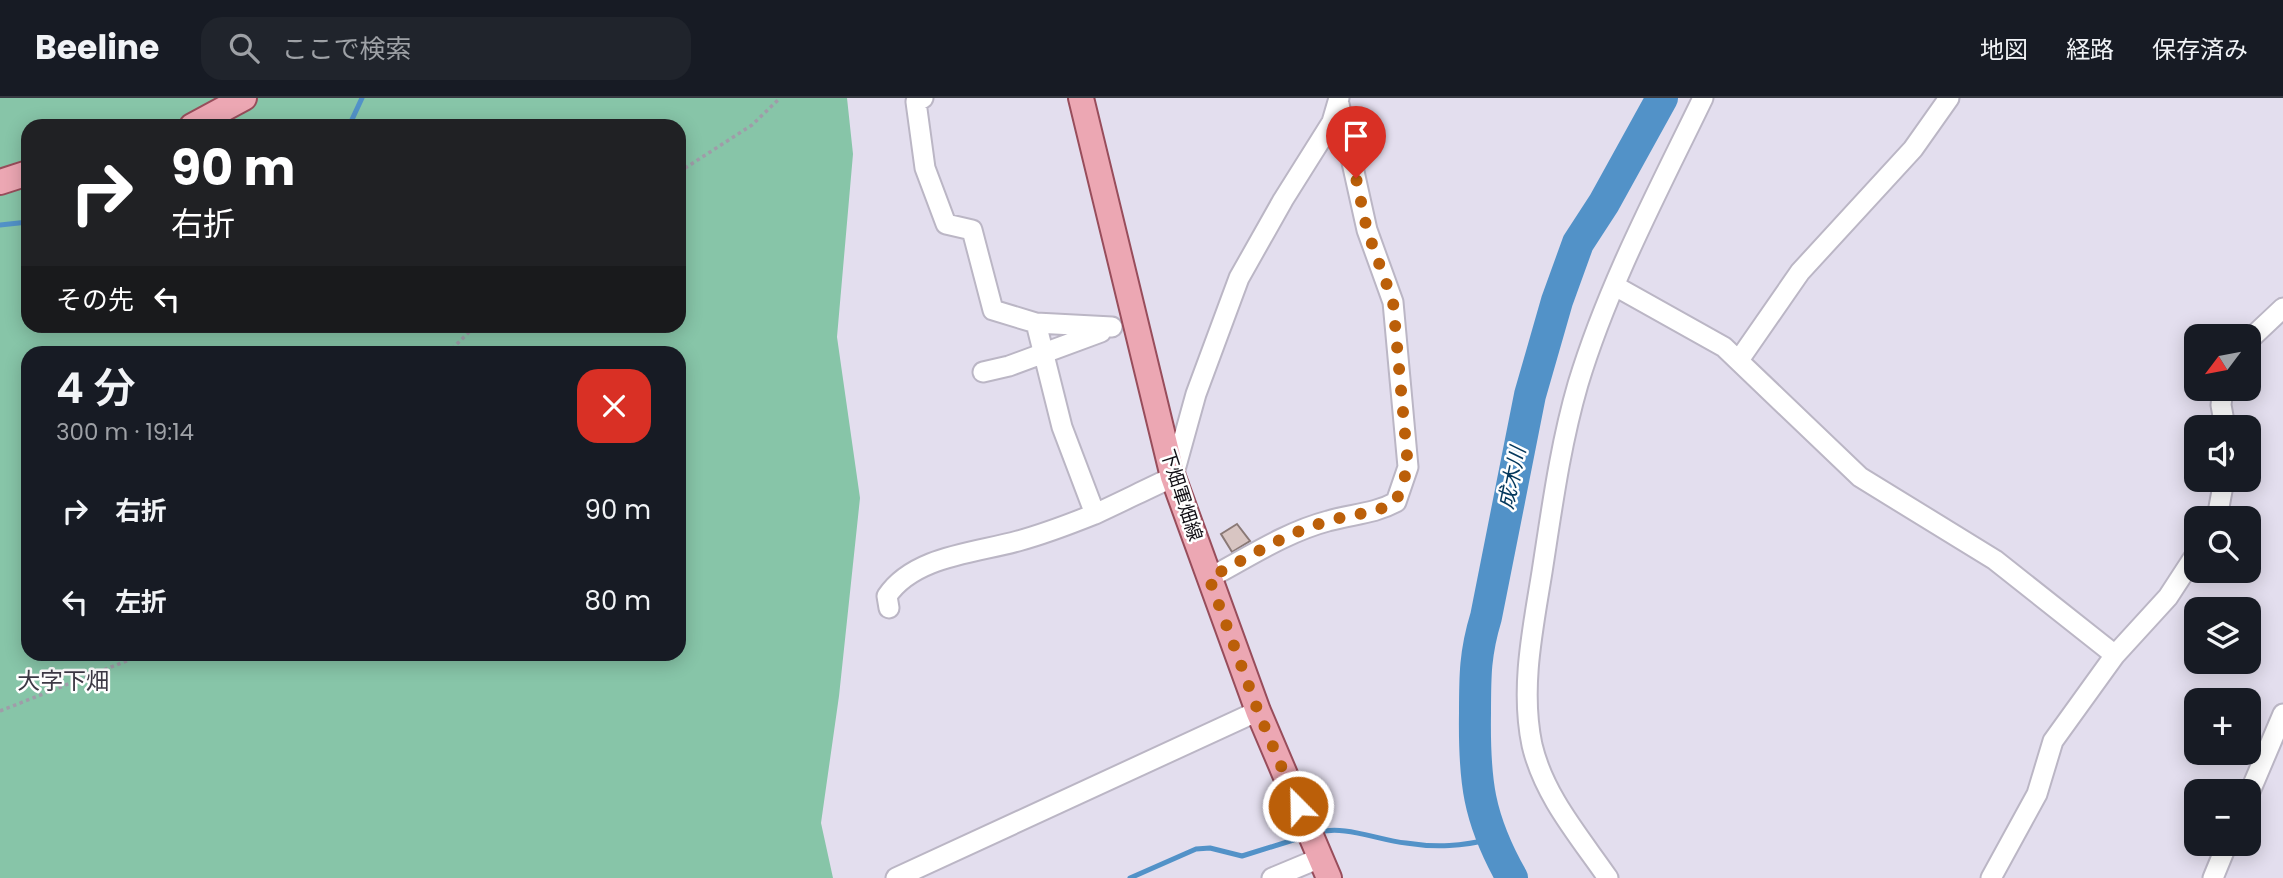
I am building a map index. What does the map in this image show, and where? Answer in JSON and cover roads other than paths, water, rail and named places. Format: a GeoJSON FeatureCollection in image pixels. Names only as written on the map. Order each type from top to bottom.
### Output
{"type":"FeatureCollection","features":[{"type":"Feature","properties":{"kind":"main road"},"geometry":{"type":"LineString","coordinates":[[205,119],[244,98]]}},
{"type":"Feature","properties":{"kind":"main road","name":"下畑軍畑線"},"geometry":{"type":"LineString","coordinates":[[1081,98],[1123,324],[1173,477],[1258,711],[1325,868]]}},
{"type":"Feature","properties":{"kind":"main road"},"geometry":{"type":"LineString","coordinates":[[0,182],[21,175]]}},
{"type":"Feature","properties":{"kind":"street"},"geometry":{"type":"LineString","coordinates":[[923,98],[916,102],[925,168],[946,223],[972,230],[993,310],[1036,323],[1123,324]]}},
{"type":"Feature","properties":{"kind":"street"},"geometry":{"type":"LineString","coordinates":[[1608,878],[1551,797],[1532,745],[1527,682],[1555,474],[1584,365],[1615,286],[1703,98]]}},
{"type":"Feature","properties":{"kind":"street"},"geometry":{"type":"LineString","coordinates":[[1739,360],[1800,272],[1913,149],[1948,98]]}},
{"type":"Feature","properties":{"kind":"street"},"geometry":{"type":"LineString","coordinates":[[888,608],[887,596],[895,584],[909,574],[938,561],[1020,540],[1094,514],[1173,477],[1196,394],[1239,278],[1283,200],[1332,122],[1338,99]]}},
{"type":"Feature","properties":{"kind":"street"},"geometry":{"type":"LineString","coordinates":[[1209,578],[1277,542],[1327,521],[1378,511],[1396,502],[1408,467],[1393,302],[1367,230],[1338,99]]}},
{"type":"Feature","properties":{"kind":"street"},"geometry":{"type":"LineString","coordinates":[[1615,286],[1709,337],[1739,360],[1860,477],[1995,561],[2115,655]]}},
{"type":"Feature","properties":{"kind":"street"},"geometry":{"type":"LineString","coordinates":[[2261,329],[2283,308]]}},
{"type":"Feature","properties":{"kind":"street"},"geometry":{"type":"LineString","coordinates":[[1036,323],[1062,427],[1094,514]]}},
{"type":"Feature","properties":{"kind":"street"},"geometry":{"type":"LineString","coordinates":[[983,372],[1123,324]]}},
{"type":"Feature","properties":{"kind":"street"},"geometry":{"type":"LineString","coordinates":[[1991,878],[2037,794],[2053,741],[2115,655],[2168,597],[2184,572]]}},
{"type":"Feature","properties":{"kind":"street"},"geometry":{"type":"LineString","coordinates":[[896,878],[1258,711]]}},
{"type":"Feature","properties":{"kind":"street"},"geometry":{"type":"LineString","coordinates":[[2255,779],[2283,714]]}},
{"type":"Feature","properties":{"kind":"street"},"geometry":{"type":"LineString","coordinates":[[2213,878],[2222,856]]}},
{"type":"Feature","properties":{"kind":"street"},"geometry":{"type":"LineString","coordinates":[[1272,878],[1325,868]]}},
{"type":"Feature","properties":{"kind":"waterway"},"geometry":{"type":"LineString","coordinates":[[352,119],[362,98]]}},
{"type":"Feature","properties":{"kind":"waterway","name":"成木川"},"geometry":{"type":"LineString","coordinates":[[1512,878],[1485,817],[1477,779],[1475,687],[1480,642],[1530,395],[1557,301],[1578,243],[1604,203],[1662,98]]}},
{"type":"Feature","properties":{"kind":"waterway"},"geometry":{"type":"LineString","coordinates":[[0,225],[21,223]]}},
{"type":"Feature","properties":{"kind":"waterway"},"geometry":{"type":"LineString","coordinates":[[1315,833],[1349,831],[1395,841],[1439,846],[1492,839]]}},
{"type":"Feature","properties":{"kind":"waterway"},"geometry":{"type":"LineString","coordinates":[[1130,878],[1196,849],[1210,848],[1242,856],[1303,837]]}},
{"type":"Feature","properties":{"kind":"district","name":"大字下畑"},"geometry":{"type":"Point","coordinates":[63,681]}}]}
